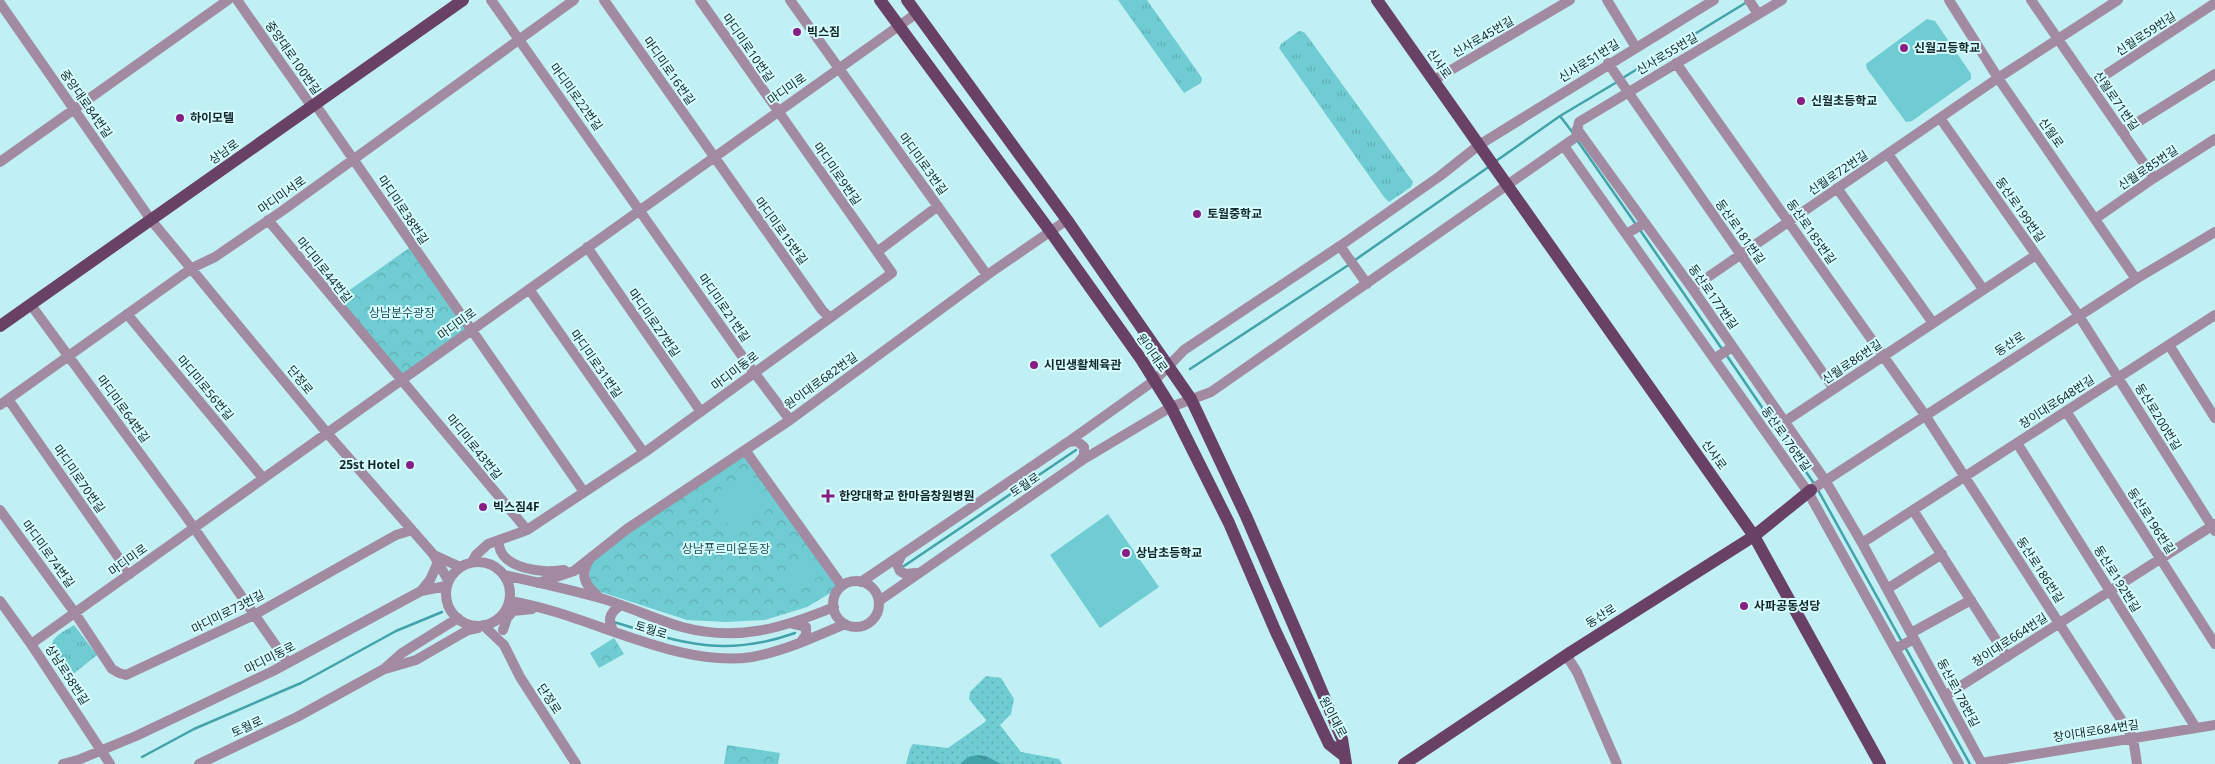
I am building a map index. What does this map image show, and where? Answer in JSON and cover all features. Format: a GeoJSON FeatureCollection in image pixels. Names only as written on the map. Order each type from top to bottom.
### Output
{"type":"FeatureCollection","features":[{"type":"Feature","properties":{"kind":"main road","name":"상남로"},"geometry":{"type":"LineString","coordinates":[[0,326],[463,0]]}},
{"type":"Feature","properties":{"kind":"main road","name":"원이대로"},"geometry":{"type":"LineString","coordinates":[[880,0],[1050,231],[1155,380],[1171,407],[1229,523],[1275,630],[1329,744],[1344,760]]}},
{"type":"Feature","properties":{"kind":"main road","name":"원이대로"},"geometry":{"type":"LineString","coordinates":[[907,0],[1066,220],[1191,399],[1309,660],[1342,739],[1344,760]]}},
{"type":"Feature","properties":{"kind":"main road","name":"신사로"},"geometry":{"type":"LineString","coordinates":[[1377,0],[1754,536],[1880,764]]}},
{"type":"Feature","properties":{"kind":"main road","name":"동산로"},"geometry":{"type":"LineString","coordinates":[[1404,764],[1566,655],[1754,536],[1809,491]]}},
{"type":"Feature","properties":{"kind":"street"},"geometry":{"type":"LineString","coordinates":[[0,162],[228,0]]}},
{"type":"Feature","properties":{"kind":"street","name":"중앙대로100번길"},"geometry":{"type":"LineString","coordinates":[[237,0],[313,106]]}},
{"type":"Feature","properties":{"kind":"street","name":"마디미로22번길"},"geometry":{"type":"LineString","coordinates":[[491,0],[640,209]]}},
{"type":"Feature","properties":{"kind":"street","name":"마디미서로"},"geometry":{"type":"LineString","coordinates":[[4,402],[192,268],[215,257],[268,220],[574,0]]}},
{"type":"Feature","properties":{"kind":"street","name":"마디미로16번길"},"geometry":{"type":"LineString","coordinates":[[604,0],[712,157]]}},
{"type":"Feature","properties":{"kind":"street","name":"마디미로10번길"},"geometry":{"type":"LineString","coordinates":[[700,0],[777,111]]}},
{"type":"Feature","properties":{"kind":"street","name":"마디미로3번길"},"geometry":{"type":"LineString","coordinates":[[790,0],[987,275]]}},
{"type":"Feature","properties":{"kind":"street","name":"신사로45번길"},"geometry":{"type":"LineString","coordinates":[[1434,80],[1570,0]]}},
{"type":"Feature","properties":{"kind":"street"},"geometry":{"type":"LineString","coordinates":[[1607,0],[1635,46]]}},
{"type":"Feature","properties":{"kind":"street","name":"신사로51번길"},"geometry":{"type":"LineString","coordinates":[[1340,246],[1440,176],[1479,145],[1610,65],[1635,46],[1714,0]]}},
{"type":"Feature","properties":{"kind":"street"},"geometry":{"type":"LineString","coordinates":[[1749,0],[1757,13]]}},
{"type":"Feature","properties":{"kind":"street","name":"신사로55번길"},"geometry":{"type":"LineString","coordinates":[[1565,145],[1577,133],[1579,122],[1626,91],[1782,0]]}},
{"type":"Feature","properties":{"kind":"street","name":"신월로"},"geometry":{"type":"LineString","coordinates":[[1949,0],[1998,78],[2136,278]]}},
{"type":"Feature","properties":{"kind":"street"},"geometry":{"type":"LineString","coordinates":[[2031,0],[2058,39]]}},
{"type":"Feature","properties":{"kind":"street"},"geometry":{"type":"LineString","coordinates":[[1998,78],[2118,0]]}},
{"type":"Feature","properties":{"kind":"street","name":"중앙대로84번길"},"geometry":{"type":"LineString","coordinates":[[0,3],[151,220]]}},
{"type":"Feature","properties":{"kind":"street","name":"신월로59번길"},"geometry":{"type":"LineString","coordinates":[[2090,85],[2215,3]]}},
{"type":"Feature","properties":{"kind":"street","name":"마디미로"},"geometry":{"type":"LineString","coordinates":[[31,644],[838,67],[917,13]]}},
{"type":"Feature","properties":{"kind":"street","name":"신월로71번길"},"geometry":{"type":"LineString","coordinates":[[2058,39],[2154,178]]}},
{"type":"Feature","properties":{"kind":"street","name":"동산로185번길"},"geometry":{"type":"LineString","coordinates":[[1676,63],[1925,415]]}},
{"type":"Feature","properties":{"kind":"street","name":"동산로181번길"},"geometry":{"type":"LineString","coordinates":[[1610,65],[1626,91],[1834,389]]}},
{"type":"Feature","properties":{"kind":"street"},"geometry":{"type":"LineString","coordinates":[[2122,132],[2215,74]]}},
{"type":"Feature","properties":{"kind":"street","name":"신월로72번길"},"geometry":{"type":"LineString","coordinates":[[1692,288],[1998,78]]}},
{"type":"Feature","properties":{"kind":"street","name":"마디미로38번길"},"geometry":{"type":"LineString","coordinates":[[313,106],[353,160],[470,330]]}},
{"type":"Feature","properties":{"kind":"street","name":"마디미로9번길"},"geometry":{"type":"LineString","coordinates":[[777,111],[876,252]]}},
{"type":"Feature","properties":{"kind":"street","name":"동산로199번길"},"geometry":{"type":"LineString","coordinates":[[1940,118],[2079,316]]}},
{"type":"Feature","properties":{"kind":"street","name":"동산로177번길"},"geometry":{"type":"LineString","coordinates":[[1577,133],[1692,288],[1730,348],[1784,422],[1823,482]]}},
{"type":"Feature","properties":{"kind":"street","name":"신월로85번길"},"geometry":{"type":"LineString","coordinates":[[2095,220],[2154,178],[2215,139]]}},
{"type":"Feature","properties":{"kind":"street"},"geometry":{"type":"LineString","coordinates":[[1504,180],[1565,145]]}},
{"type":"Feature","properties":{"kind":"street","name":"동산로176번길"},"geometry":{"type":"LineString","coordinates":[[1565,145],[1809,491],[1897,648],[1959,764]]}},
{"type":"Feature","properties":{"kind":"street"},"geometry":{"type":"LineString","coordinates":[[1888,154],[1983,289]]}},
{"type":"Feature","properties":{"kind":"street","name":"마디미로15번길"},"geometry":{"type":"LineString","coordinates":[[712,157],[822,310],[830,318]]}},
{"type":"Feature","properties":{"kind":"street","name":"토월로"},"geometry":{"type":"LineString","coordinates":[[878,601],[1079,463],[1171,407],[1211,392],[1367,284],[1504,180]]}},
{"type":"Feature","properties":{"kind":"street"},"geometry":{"type":"LineString","coordinates":[[1837,188],[1933,323]]}},
{"type":"Feature","properties":{"kind":"street"},"geometry":{"type":"LineString","coordinates":[[876,252],[938,206]]}},
{"type":"Feature","properties":{"kind":"street","name":"마디미로21번길"},"geometry":{"type":"LineString","coordinates":[[640,209],[754,372],[790,420]]}},
{"type":"Feature","properties":{"kind":"street","name":"단정로"},"geometry":{"type":"LineString","coordinates":[[151,220],[327,433],[435,558],[448,583]]}},
{"type":"Feature","properties":{"kind":"street","name":"마디미로44번길"},"geometry":{"type":"LineString","coordinates":[[268,220],[352,324],[402,379]]}},
{"type":"Feature","properties":{"kind":"street","name":"원이대로682번길"},"geometry":{"type":"LineString","coordinates":[[586,562],[627,529],[790,420],[987,275],[1066,220]]}},
{"type":"Feature","properties":{"kind":"street"},"geometry":{"type":"LineString","coordinates":[[1628,234],[1643,223]]}},
{"type":"Feature","properties":{"kind":"street","name":"동산로"},"geometry":{"type":"LineString","coordinates":[[1809,491],[2136,278],[2215,232]]}},
{"type":"Feature","properties":{"kind":"street"},"geometry":{"type":"LineString","coordinates":[[1340,246],[1367,284]]}},
{"type":"Feature","properties":{"kind":"street","name":"토월로"},"geometry":{"type":"LineString","coordinates":[[861,582],[1068,442],[1155,380],[1184,350],[1340,246]]}},
{"type":"Feature","properties":{"kind":"street","name":"마디미로27번길"},"geometry":{"type":"LineString","coordinates":[[587,247],[701,412]]}},
{"type":"Feature","properties":{"kind":"street","name":"마디미동로"},"geometry":{"type":"LineString","coordinates":[[472,562],[476,555],[488,544],[501,543],[527,530],[644,453],[892,273],[876,252]]}},
{"type":"Feature","properties":{"kind":"street","name":"신월로86번길"},"geometry":{"type":"LineString","coordinates":[[1784,422],[2036,255]]}},
{"type":"Feature","properties":{"kind":"street","name":"마디미로31번길"},"geometry":{"type":"LineString","coordinates":[[528,288],[644,453]]}},
{"type":"Feature","properties":{"kind":"street","name":"마디미로64번길"},"geometry":{"type":"LineString","coordinates":[[31,305],[194,528],[288,663]]}},
{"type":"Feature","properties":{"kind":"street","name":"마디미로56번길"},"geometry":{"type":"LineString","coordinates":[[126,314],[263,478]]}},
{"type":"Feature","properties":{"kind":"street","name":"창이대로648번길"},"geometry":{"type":"LineString","coordinates":[[1862,543],[2215,315]]}},
{"type":"Feature","properties":{"kind":"street","name":"동산로200번길"},"geometry":{"type":"LineString","coordinates":[[2079,316],[2214,527]]}},
{"type":"Feature","properties":{"kind":"street"},"geometry":{"type":"LineString","coordinates":[[470,330],[584,492]]}},
{"type":"Feature","properties":{"kind":"street"},"geometry":{"type":"LineString","coordinates":[[2169,345],[2215,418]]}},
{"type":"Feature","properties":{"kind":"street"},"geometry":{"type":"LineString","coordinates":[[1716,358],[1730,348]]}},
{"type":"Feature","properties":{"kind":"street","name":"마디미로43번길"},"geometry":{"type":"LineString","coordinates":[[402,379],[527,530]]}},
{"type":"Feature","properties":{"kind":"street","name":"마디미로70번길"},"geometry":{"type":"LineString","coordinates":[[4,402],[130,574]]}},
{"type":"Feature","properties":{"kind":"street","name":"동산로196번길"},"geometry":{"type":"LineString","coordinates":[[2066,411],[2215,644]]}},
{"type":"Feature","properties":{"kind":"street","name":"동산로186번길"},"geometry":{"type":"LineString","coordinates":[[1925,415],[2133,738]]}},
{"type":"Feature","properties":{"kind":"street"},"geometry":{"type":"LineString","coordinates":[[1068,442],[1077,441],[1084,447],[1084,456],[1079,463]]}},
{"type":"Feature","properties":{"kind":"street","name":"동산로192번길"},"geometry":{"type":"LineString","coordinates":[[2017,443],[2196,728]]}},
{"type":"Feature","properties":{"kind":"street"},"geometry":{"type":"LineString","coordinates":[[745,450],[842,586]]}},
{"type":"Feature","properties":{"kind":"street","name":"동산로178번길"},"geometry":{"type":"LineString","coordinates":[[1823,482],[1862,543],[1982,764]]}},
{"type":"Feature","properties":{"kind":"street","name":"마디미로74번길"},"geometry":{"type":"LineString","coordinates":[[0,510],[75,613]]}},
{"type":"Feature","properties":{"kind":"street"},"geometry":{"type":"LineString","coordinates":[[1913,510],[2007,656]]}},
{"type":"Feature","properties":{"kind":"street","name":"창이대로664번길"},"geometry":{"type":"LineString","coordinates":[[1945,696],[2160,559],[2214,527]]}},
{"type":"Feature","properties":{"kind":"street","name":"마디미로73번길"},"geometry":{"type":"LineString","coordinates":[[75,613],[112,669],[126,675],[254,615],[396,535],[412,530]]}},
{"type":"Feature","properties":{"kind":"street"},"geometry":{"type":"LineString","coordinates":[[501,543],[501,554],[508,562],[537,571],[561,571],[586,562]]}},
{"type":"Feature","properties":{"kind":"street"},"geometry":{"type":"LineString","coordinates":[[492,565],[501,543]]}},
{"type":"Feature","properties":{"kind":"street"},"geometry":{"type":"LineString","coordinates":[[902,554],[897,564],[900,571],[905,574],[919,572]]}},
{"type":"Feature","properties":{"kind":"street"},"geometry":{"type":"LineString","coordinates":[[1887,589],[1942,554]]}},
{"type":"Feature","properties":{"kind":"street"},"geometry":{"type":"LineString","coordinates":[[421,591],[430,580],[435,558]]}},
{"type":"Feature","properties":{"kind":"street","name":"단정로"},"geometry":{"type":"LineString","coordinates":[[435,558],[460,567]]}},
{"type":"Feature","properties":{"kind":"street"},"geometry":{"type":"LineString","coordinates":[[384,669],[416,660],[468,630],[485,626],[501,615],[509,601],[509,587],[504,575],[492,565],[472,562],[460,567],[448,583],[447,604],[458,618],[470,624],[485,626]]}},
{"type":"Feature","properties":{"kind":"street"},"geometry":{"type":"LineString","coordinates":[[538,583],[574,571],[586,562]]}},
{"type":"Feature","properties":{"kind":"street"},"geometry":{"type":"LineString","coordinates":[[586,562],[584,579],[586,586],[600,598]]}},
{"type":"Feature","properties":{"kind":"street","name":"토월로"},"geometry":{"type":"LineString","coordinates":[[504,575],[600,598],[681,627],[703,632],[757,631],[793,624],[834,608]]}},
{"type":"Feature","properties":{"kind":"street"},"geometry":{"type":"LineString","coordinates":[[861,582],[875,590],[878,612],[868,624],[855,627],[845,624],[837,618],[834,598],[842,586],[848,583],[861,582]]}},
{"type":"Feature","properties":{"kind":"street","name":"마디미동로"},"geometry":{"type":"LineString","coordinates":[[65,764],[103,750],[288,663],[421,591],[448,583]]}},
{"type":"Feature","properties":{"kind":"street"},"geometry":{"type":"LineString","coordinates":[[1897,648],[1971,600]]}},
{"type":"Feature","properties":{"kind":"street","name":"상남로58번길"},"geometry":{"type":"LineString","coordinates":[[0,601],[103,750],[110,764]]}},
{"type":"Feature","properties":{"kind":"street","name":"토월로"},"geometry":{"type":"LineString","coordinates":[[509,601],[544,608],[614,632],[685,653],[715,658],[751,657],[800,644],[845,624]]}},
{"type":"Feature","properties":{"kind":"street"},"geometry":{"type":"LineString","coordinates":[[614,632],[609,622],[610,616],[621,605]]}},
{"type":"Feature","properties":{"kind":"street"},"geometry":{"type":"LineString","coordinates":[[503,630],[507,618],[514,611],[544,608]]}},
{"type":"Feature","properties":{"kind":"street","name":"단정로"},"geometry":{"type":"LineString","coordinates":[[501,615],[504,645]]}},
{"type":"Feature","properties":{"kind":"street","name":"토월로"},"geometry":{"type":"LineString","coordinates":[[199,764],[297,717],[384,669],[402,653],[458,618]]}},
{"type":"Feature","properties":{"kind":"street"},"geometry":{"type":"LineString","coordinates":[[793,624],[806,626],[806,635],[800,644]]}},
{"type":"Feature","properties":{"kind":"street","name":"단정로"},"geometry":{"type":"LineString","coordinates":[[485,626],[504,645],[520,677],[576,764]]}},
{"type":"Feature","properties":{"kind":"street"},"geometry":{"type":"LineString","coordinates":[[1566,655],[1574,668],[1617,764]]}},
{"type":"Feature","properties":{"kind":"street","name":"창이대로684번길"},"geometry":{"type":"LineString","coordinates":[[1982,764],[2215,725]]}},
{"type":"Feature","properties":{"kind":"street"},"geometry":{"type":"LineString","coordinates":[[2133,738],[2137,764]]}},
{"type":"Feature","properties":{"kind":"green space"},"geometry":{"type":"Polygon","coordinates":[[[1118,0],[1147,0],[1202,78],[1201,83],[1184,93],[1118,0]]]}},
{"type":"Feature","properties":{"kind":"green space"},"geometry":{"type":"Polygon","coordinates":[[[1927,19],[1935,21],[1971,74],[1971,79],[1912,121],[1906,122],[1867,69],[1866,64],[1927,19]]]}},
{"type":"Feature","properties":{"kind":"green space"},"geometry":{"type":"Polygon","coordinates":[[[1299,31],[1304,32],[1308,37],[1413,182],[1411,187],[1389,202],[1279,48],[1281,44],[1299,31]]]}},
{"type":"Feature","properties":{"kind":"green space","name":"상남분수광장"},"geometry":{"type":"Polygon","coordinates":[[[412,246],[470,330],[402,379],[334,301],[412,246]]]}},
{"type":"Feature","properties":{"kind":"green space","name":"상남푸르미운동장"},"geometry":{"type":"Polygon","coordinates":[[[745,450],[842,586],[807,607],[765,620],[726,622],[687,620],[598,591],[589,582],[590,561],[745,450]]]}},
{"type":"Feature","properties":{"kind":"green space"},"geometry":{"type":"Polygon","coordinates":[[[749,471],[773,506],[734,533],[710,498],[749,471]]]}},
{"type":"Feature","properties":{"kind":"green space"},"geometry":{"type":"Polygon","coordinates":[[[1108,514],[1159,587],[1100,628],[1050,555],[1108,514]]]}},
{"type":"Feature","properties":{"kind":"green space"},"geometry":{"type":"Polygon","coordinates":[[[807,560],[819,577],[790,596],[779,579],[807,560]]]}},
{"type":"Feature","properties":{"kind":"green space"},"geometry":{"type":"Polygon","coordinates":[[[74,625],[97,655],[72,675],[62,667],[54,654],[52,643],[58,635],[74,625]]]}},
{"type":"Feature","properties":{"kind":"green space"},"geometry":{"type":"Polygon","coordinates":[[[614,638],[624,654],[599,668],[590,653],[614,638]]]}},
{"type":"Feature","properties":{"kind":"green space"},"geometry":{"type":"Polygon","coordinates":[[[986,676],[1001,678],[1014,699],[1011,714],[1000,725],[1021,752],[1059,759],[1062,764],[906,764],[913,744],[948,748],[985,722],[986,720],[969,699],[970,692],[986,676]]]}},
{"type":"Feature","properties":{"kind":"green space"},"geometry":{"type":"Polygon","coordinates":[[[727,745],[780,753],[778,764],[724,764],[727,745]]]}},
{"type":"Feature","properties":{"kind":"water"},"geometry":{"type":"Polygon","coordinates":[[[986,756],[1001,764],[960,764],[968,757],[986,756]]]}},
{"type":"Feature","properties":{"kind":"waterway"},"geometry":{"type":"LineString","coordinates":[[1621,79],[1747,2]]}},
{"type":"Feature","properties":{"kind":"waterway"},"geometry":{"type":"LineString","coordinates":[[1496,161],[1560,116],[1617,82]]}},
{"type":"Feature","properties":{"kind":"waterway"},"geometry":{"type":"LineString","coordinates":[[1560,116],[1573,133]]}},
{"type":"Feature","properties":{"kind":"waterway"},"geometry":{"type":"LineString","coordinates":[[1577,140],[1637,226]]}},
{"type":"Feature","properties":{"kind":"waterway"},"geometry":{"type":"LineString","coordinates":[[1355,260],[1490,166]]}},
{"type":"Feature","properties":{"kind":"waterway"},"geometry":{"type":"LineString","coordinates":[[1640,230],[1722,349]]}},
{"type":"Feature","properties":{"kind":"waterway"},"geometry":{"type":"LineString","coordinates":[[1190,369],[1350,264]]}},
{"type":"Feature","properties":{"kind":"waterway"},"geometry":{"type":"LineString","coordinates":[[1725,353],[1815,485]]}},
{"type":"Feature","properties":{"kind":"waterway"},"geometry":{"type":"LineString","coordinates":[[904,566],[1076,450]]}},
{"type":"Feature","properties":{"kind":"waterway"},"geometry":{"type":"LineString","coordinates":[[1818,490],[1902,642]]}},
{"type":"Feature","properties":{"kind":"waterway"},"geometry":{"type":"LineString","coordinates":[[142,757],[194,729],[301,683],[396,631],[442,612]]}},
{"type":"Feature","properties":{"kind":"waterway"},"geometry":{"type":"LineString","coordinates":[[614,622],[661,636],[703,645],[747,645],[770,641],[795,633]]}},
{"type":"Feature","properties":{"kind":"waterway"},"geometry":{"type":"LineString","coordinates":[[1905,647],[1970,764]]}},
{"type":"Feature","properties":{"kind":"place","name":"빅스짐"},"geometry":{"type":"Point","coordinates":[797,32]}},
{"type":"Feature","properties":{"kind":"place","name":"신월고등학교"},"geometry":{"type":"Point","coordinates":[1904,48]}},
{"type":"Feature","properties":{"kind":"place","name":"신월초등학교"},"geometry":{"type":"Point","coordinates":[1801,101]}},
{"type":"Feature","properties":{"kind":"place","name":"하이모텔"},"geometry":{"type":"Point","coordinates":[180,118]}},
{"type":"Feature","properties":{"kind":"place","name":"토월중학교"},"geometry":{"type":"Point","coordinates":[1197,214]}},
{"type":"Feature","properties":{"kind":"place","name":"시민생활체육관"},"geometry":{"type":"Point","coordinates":[1034,365]}},
{"type":"Feature","properties":{"kind":"place","name":"25st Hotel"},"geometry":{"type":"Point","coordinates":[410,465]}},
{"type":"Feature","properties":{"kind":"place","name":"한양대학교 한마음창원병원"},"geometry":{"type":"Point","coordinates":[828,496]}},
{"type":"Feature","properties":{"kind":"place","name":"빅스짐4F"},"geometry":{"type":"Point","coordinates":[483,507]}},
{"type":"Feature","properties":{"kind":"place","name":"상남초등학교"},"geometry":{"type":"Point","coordinates":[1126,553]}},
{"type":"Feature","properties":{"kind":"place","name":"사파공동성당"},"geometry":{"type":"Point","coordinates":[1744,606]}}]}
